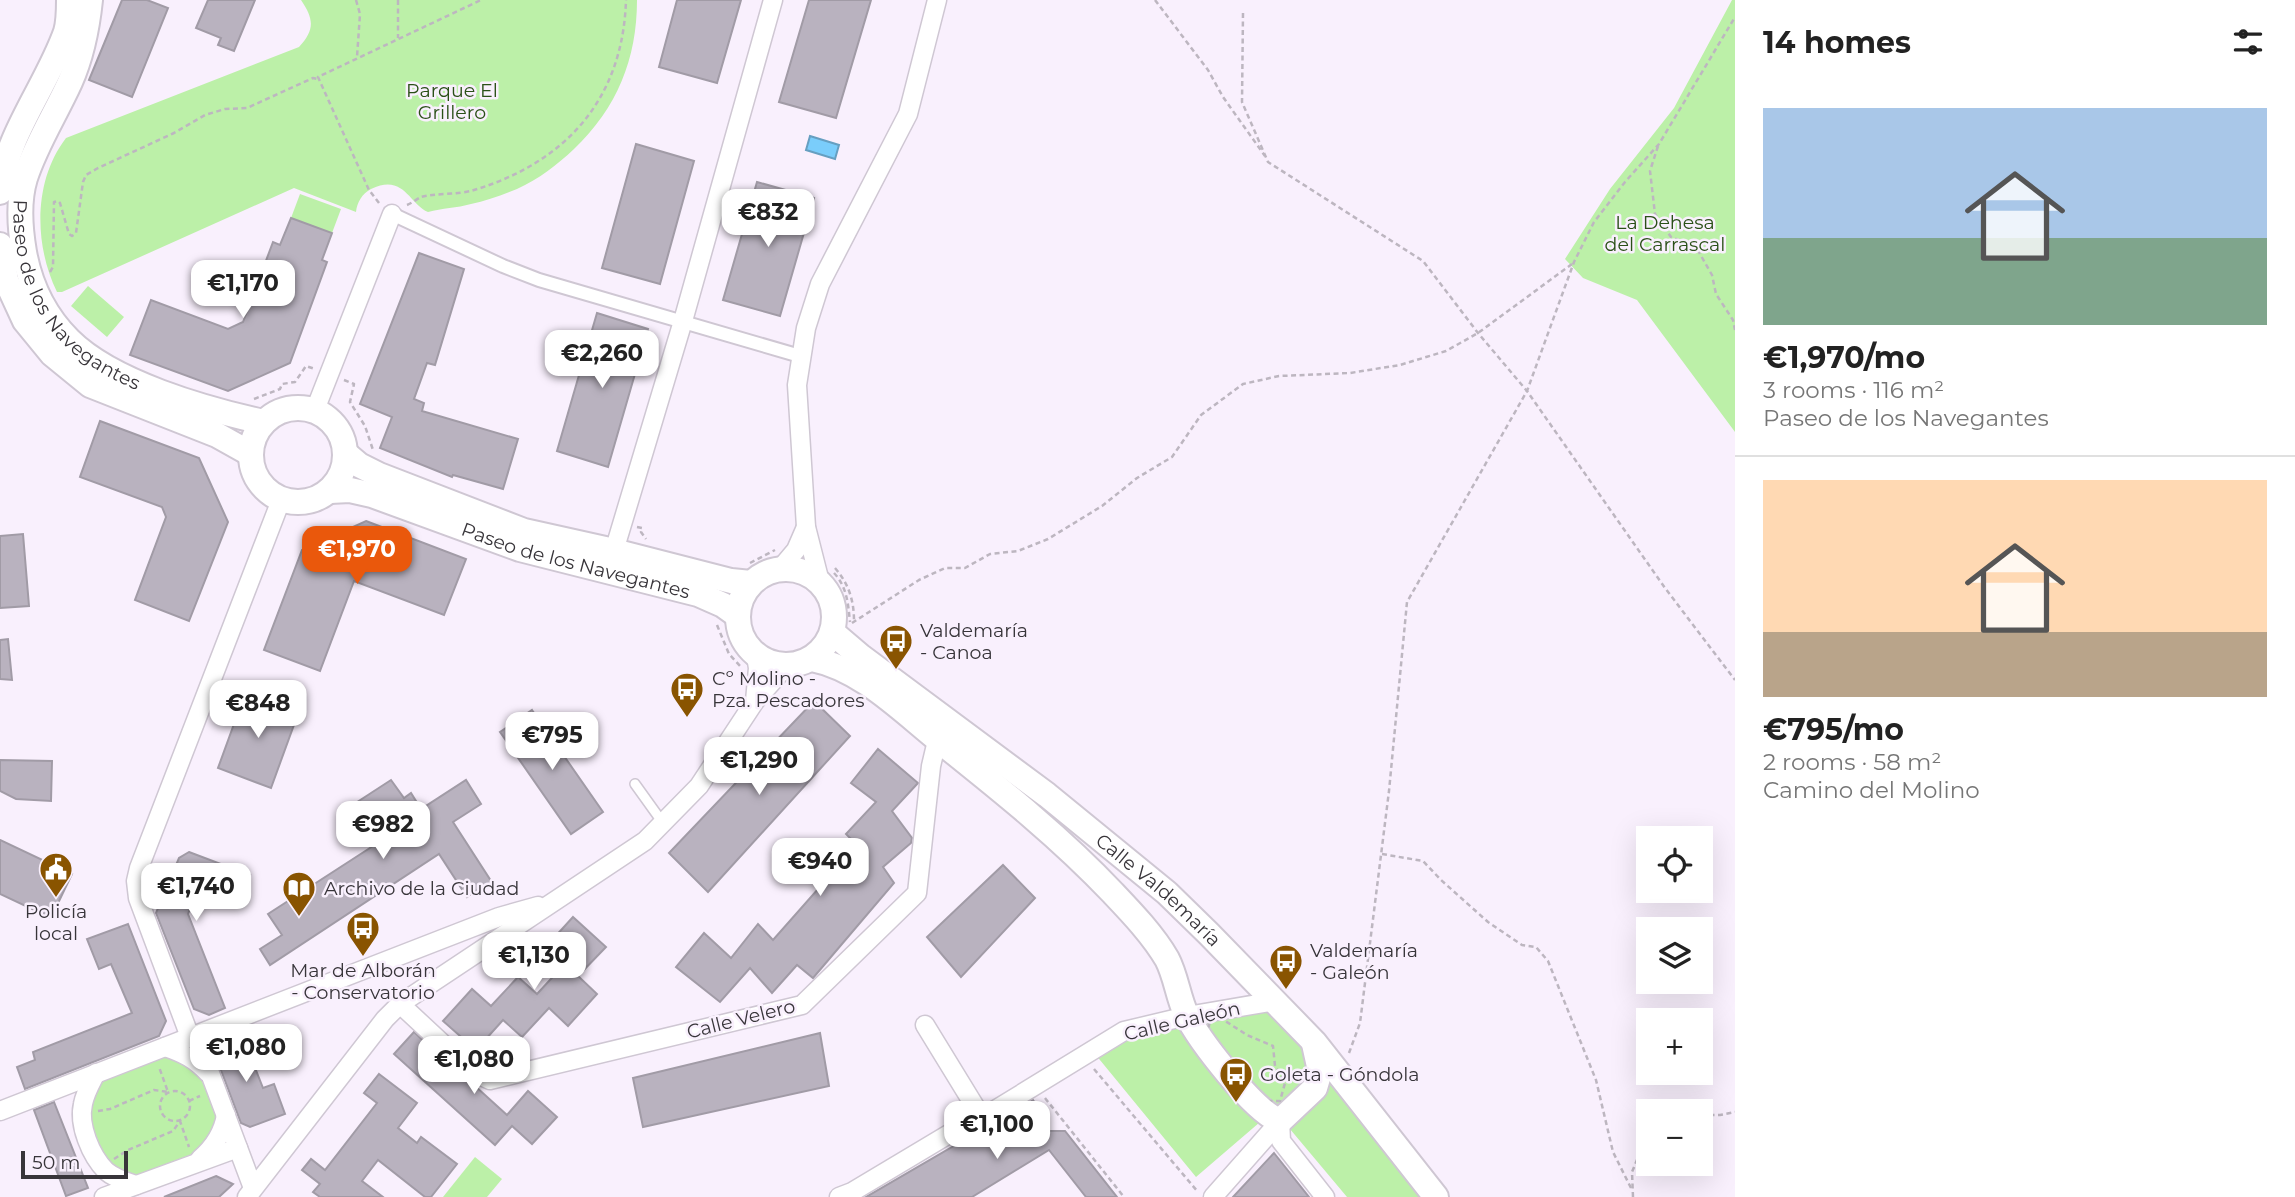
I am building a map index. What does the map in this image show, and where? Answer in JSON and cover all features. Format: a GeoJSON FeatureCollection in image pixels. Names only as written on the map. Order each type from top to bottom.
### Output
{"type":"FeatureCollection","features":[{"type":"Feature","properties":{"kind":"main road","name":"Paseo de los Navegantes"},"geometry":{"type":"LineString","coordinates":[[0,192],[1,179],[18,131],[67,29],[69,0]]}},
{"type":"Feature","properties":{"kind":"main road","name":"Paseo de los Navegantes"},"geometry":{"type":"LineString","coordinates":[[90,0],[87,34],[70,81],[38,142],[24,181],[20,227],[27,271],[44,309],[70,341],[103,365],[155,389],[226,414],[263,422]]}},
{"type":"Feature","properties":{"kind":"main road","name":"Paseo de los Navegantes"},"geometry":{"type":"LineString","coordinates":[[0,245],[6,280],[25,321],[52,354],[90,385],[217,435],[251,454]]}},
{"type":"Feature","properties":{"kind":"main road"},"geometry":{"type":"LineString","coordinates":[[302,407],[328,417],[337,427],[346,454],[339,480],[330,491],[307,502],[294,502],[281,499],[259,482],[251,454],[252,443],[263,422],[274,414],[302,407]]}},
{"type":"Feature","properties":{"kind":"main road","name":"Paseo de los Navegantes"},"geometry":{"type":"LineString","coordinates":[[346,454],[359,465],[379,475],[524,531],[705,572],[731,581],[748,574]]}},
{"type":"Feature","properties":{"kind":"main road","name":"Paseo de los Navegantes"},"geometry":{"type":"LineString","coordinates":[[330,491],[350,490],[372,495],[520,549],[698,594],[723,605],[727,619]]}},
{"type":"Feature","properties":{"kind":"main road"},"geometry":{"type":"LineString","coordinates":[[750,663],[739,629],[727,619],[741,598],[748,574],[763,574],[796,558],[803,571],[820,582],[828,592],[839,627],[828,642],[801,662]]}},
{"type":"Feature","properties":{"kind":"main road","name":"Calle Valdemaría"},"geometry":{"type":"LineString","coordinates":[[839,627],[860,656],[1047,795],[1167,893],[1314,1042],[1436,1197]]}},
{"type":"Feature","properties":{"kind":"main road","name":"Calle Valdemaría"},"geometry":{"type":"LineString","coordinates":[[750,663],[830,662],[847,671],[880,693],[1031,814],[1086,865],[1139,921],[1167,960],[1187,1016],[1234,1080],[1276,1125]]}},
{"type":"Feature","properties":{"kind":"main road"},"geometry":{"type":"LineString","coordinates":[[1276,1125],[1315,1088],[1320,1071],[1314,1042]]}},
{"type":"Feature","properties":{"kind":"main road"},"geometry":{"type":"LineString","coordinates":[[1315,1088],[1335,1088],[1360,1102]]}},
{"type":"Feature","properties":{"kind":"street"},"geometry":{"type":"LineString","coordinates":[[614,551],[683,321],[773,0]]}},
{"type":"Feature","properties":{"kind":"street"},"geometry":{"type":"LineString","coordinates":[[820,582],[796,558],[806,527],[797,385],[800,356],[820,285],[908,114],[937,0]]}},
{"type":"Feature","properties":{"kind":"street"},"geometry":{"type":"LineString","coordinates":[[315,411],[392,214],[538,281],[800,356]]}},
{"type":"Feature","properties":{"kind":"street"},"geometry":{"type":"LineString","coordinates":[[250,1193],[238,1147],[138,898],[136,881],[148,843],[281,499]]}},
{"type":"Feature","properties":{"kind":"street"},"geometry":{"type":"LineString","coordinates":[[250,1193],[385,1018],[400,1004],[645,841],[699,786],[755,701],[779,674],[801,662]]}},
{"type":"Feature","properties":{"kind":"street"},"geometry":{"type":"LineString","coordinates":[[750,663],[758,668],[755,701]]}},
{"type":"Feature","properties":{"kind":"street","name":"Calle Velero"},"geometry":{"type":"LineString","coordinates":[[400,1004],[472,1072],[490,1080],[802,1005],[917,893],[931,766],[935,749],[940,742]]}},
{"type":"Feature","properties":{"kind":"street"},"geometry":{"type":"LineString","coordinates":[[0,1111],[96,1073],[161,1054],[193,1037],[499,917],[555,901]]}},
{"type":"Feature","properties":{"kind":"street","name":"Calle Galeón"},"geometry":{"type":"LineString","coordinates":[[839,1197],[982,1118],[1124,1031],[1187,1016],[1275,1001]]}},
{"type":"Feature","properties":{"kind":"street"},"geometry":{"type":"LineString","coordinates":[[925,1025],[982,1118]]}},
{"type":"Feature","properties":{"kind":"street"},"geometry":{"type":"LineString","coordinates":[[161,1054],[185,1053],[212,1079]]}},
{"type":"Feature","properties":{"kind":"street"},"geometry":{"type":"LineString","coordinates":[[96,1073],[82,1107],[87,1139],[96,1158],[107,1172],[136,1185]]}},
{"type":"Feature","properties":{"kind":"street"},"geometry":{"type":"LineString","coordinates":[[195,1163],[208,1153],[219,1137],[226,1115]]}},
{"type":"Feature","properties":{"kind":"street"},"geometry":{"type":"LineString","coordinates":[[1213,1197],[1276,1125],[1325,1197]]}},
{"type":"Feature","properties":{"kind":"street"},"geometry":{"type":"LineString","coordinates":[[104,1197],[238,1147]]}},
{"type":"Feature","properties":{"kind":"lane"},"geometry":{"type":"LineString","coordinates":[[635,784],[663,823]]}},
{"type":"Feature","properties":{"kind":"path"},"geometry":{"type":"LineString","coordinates":[[356,0],[360,14],[358,57]]}},
{"type":"Feature","properties":{"kind":"path"},"geometry":{"type":"LineString","coordinates":[[398,0],[398,38]]}},
{"type":"Feature","properties":{"kind":"path"},"geometry":{"type":"LineString","coordinates":[[318,79],[319,75],[481,0]]}},
{"type":"Feature","properties":{"kind":"path"},"geometry":{"type":"LineString","coordinates":[[318,79],[369,190],[392,214],[422,197],[471,191],[518,175],[555,149],[585,120],[605,91],[620,54],[626,0]]}},
{"type":"Feature","properties":{"kind":"path"},"geometry":{"type":"LineString","coordinates":[[1156,0],[1208,70],[1223,97],[1268,162],[1423,261],[1528,391],[1665,588],[1735,680]]}},
{"type":"Feature","properties":{"kind":"path"},"geometry":{"type":"LineString","coordinates":[[1243,12],[1242,102],[1268,162]]}},
{"type":"Feature","properties":{"kind":"path"},"geometry":{"type":"LineString","coordinates":[[1343,1063],[1355,1041],[1360,1023],[1382,854],[1407,602],[1528,391],[1574,262],[1594,222],[1659,144],[1735,17]]}},
{"type":"Feature","properties":{"kind":"path"},"geometry":{"type":"LineString","coordinates":[[32,280],[52,270],[56,200],[60,203],[69,234],[72,236],[76,233],[86,175],[205,115],[219,110],[247,108],[313,78],[318,79]]}},
{"type":"Feature","properties":{"kind":"path"},"geometry":{"type":"LineString","coordinates":[[1659,144],[1650,171],[1655,214],[1671,237],[1696,247],[1712,275],[1716,294],[1733,320],[1735,330]]}},
{"type":"Feature","properties":{"kind":"path"},"geometry":{"type":"LineString","coordinates":[[839,627],[854,623],[904,587],[945,568],[965,568],[990,554],[1018,551],[1048,538],[1102,506],[1137,478],[1172,457],[1201,415],[1243,384],[1279,376],[1350,373],[1400,365],[1446,351],[1478,332],[1574,262]]}},
{"type":"Feature","properties":{"kind":"path"},"geometry":{"type":"LineString","coordinates":[[248,402],[257,396],[262,397],[280,389],[282,384],[295,383],[306,366],[331,374],[354,384],[350,402],[365,426],[376,454]]}},
{"type":"Feature","properties":{"kind":"path"},"geometry":{"type":"LineString","coordinates":[[624,524],[642,528],[641,532],[646,539]]}},
{"type":"Feature","properties":{"kind":"path"},"geometry":{"type":"LineString","coordinates":[[748,574],[772,550],[831,568],[841,580],[849,602],[839,627]]}},
{"type":"Feature","properties":{"kind":"path"},"geometry":{"type":"LineString","coordinates":[[727,619],[729,654],[750,663]]}},
{"type":"Feature","properties":{"kind":"path"},"geometry":{"type":"LineString","coordinates":[[1382,854],[1423,860],[1488,922],[1522,944],[1536,947],[1548,961],[1596,1080],[1613,1152],[1632,1190]]}},
{"type":"Feature","properties":{"kind":"path"},"geometry":{"type":"LineString","coordinates":[[1219,1017],[1247,1035],[1273,1046],[1275,1066],[1285,1083],[1276,1125]]}},
{"type":"Feature","properties":{"kind":"path"},"geometry":{"type":"LineString","coordinates":[[161,1054],[168,1093]]}},
{"type":"Feature","properties":{"kind":"path"},"geometry":{"type":"LineString","coordinates":[[1083,1055],[1202,1197]]}},
{"type":"Feature","properties":{"kind":"path"},"geometry":{"type":"LineString","coordinates":[[1035,1085],[1124,1197]]}},
{"type":"Feature","properties":{"kind":"path"},"geometry":{"type":"LineString","coordinates":[[88,1112],[110,1110],[154,1090],[168,1093],[177,1091],[189,1101],[189,1111],[173,1131],[128,1150],[109,1162]]}},
{"type":"Feature","properties":{"kind":"path"},"geometry":{"type":"LineString","coordinates":[[168,1093],[161,1100],[161,1114],[169,1121],[180,1121]]}},
{"type":"Feature","properties":{"kind":"path"},"geometry":{"type":"LineString","coordinates":[[1713,1114],[1735,1112]]}},
{"type":"Feature","properties":{"kind":"path"},"geometry":{"type":"LineString","coordinates":[[180,1121],[195,1163]]}},
{"type":"Feature","properties":{"kind":"path"},"geometry":{"type":"LineString","coordinates":[[1633,1197],[1632,1172],[1636,1162]]}},
{"type":"Feature","properties":{"kind":"green space","name":"Parque El Grillero"},"geometry":{"type":"Polygon","coordinates":[[[301,0],[637,0],[633,42],[622,81],[613,99],[602,117],[574,149],[525,185],[482,201],[428,212],[399,187],[391,185],[382,185],[368,191],[360,199],[356,212],[294,188],[57,292],[44,254],[40,214],[47,174],[66,138],[299,47],[308,35],[311,24],[301,0]]]}},
{"type":"Feature","properties":{"kind":"green space","name":"La Dehesa del Carrascal"},"geometry":{"type":"Polygon","coordinates":[[[1732,0],[1735,0],[1735,432],[1637,300],[1583,278],[1565,259],[1610,189],[1674,108],[1732,0]]]}},
{"type":"Feature","properties":{"kind":"green space"},"geometry":{"type":"Polygon","coordinates":[[[300,194],[341,209],[332,233],[291,218],[300,194]]]}},
{"type":"Feature","properties":{"kind":"green space"},"geometry":{"type":"Polygon","coordinates":[[[88,286],[124,317],[107,337],[71,306],[88,286]]]}},
{"type":"Feature","properties":{"kind":"green space"},"geometry":{"type":"Polygon","coordinates":[[[1275,1008],[1425,1197],[1347,1197],[1274,1110],[1196,1177],[1086,1043],[1275,1008]]]}},
{"type":"Feature","properties":{"kind":"green space"},"geometry":{"type":"Polygon","coordinates":[[[173,1056],[199,1073],[216,1117],[216,1130],[198,1152],[139,1174],[127,1173],[118,1169],[104,1154],[88,1112],[99,1085],[107,1079],[163,1057],[173,1056]]]}},
{"type":"Feature","properties":{"kind":"green space"},"geometry":{"type":"Polygon","coordinates":[[[475,1157],[502,1179],[487,1197],[443,1197],[475,1157]]]}},
{"type":"Feature","properties":{"kind":"water"},"geometry":{"type":"Polygon","coordinates":[[[810,136],[839,145],[835,159],[806,150],[810,136]]]}},
{"type":"Feature","properties":{"kind":"water"},"geometry":{"type":"Polygon","coordinates":[[[266,1030],[285,1047],[276,1057],[257,1040],[266,1030]]]}},
{"type":"Feature","properties":{"kind":"building"},"geometry":{"type":"Polygon","coordinates":[[[122,0],[147,0],[168,8],[132,97],[89,80],[122,0]]]}},
{"type":"Feature","properties":{"kind":"building"},"geometry":{"type":"Polygon","coordinates":[[[208,0],[255,0],[234,51],[218,45],[221,38],[196,28],[208,0]]]}},
{"type":"Feature","properties":{"kind":"building"},"geometry":{"type":"Polygon","coordinates":[[[677,0],[741,0],[717,83],[659,67],[677,0]]]}},
{"type":"Feature","properties":{"kind":"building"},"geometry":{"type":"Polygon","coordinates":[[[809,0],[871,0],[836,118],[779,102],[809,0]]]}},
{"type":"Feature","properties":{"kind":"building"},"geometry":{"type":"Polygon","coordinates":[[[636,144],[694,161],[660,284],[602,268],[636,144]]]}},
{"type":"Feature","properties":{"kind":"building"},"geometry":{"type":"Polygon","coordinates":[[[757,182],[814,198],[780,316],[723,300],[757,182]]]}},
{"type":"Feature","properties":{"kind":"building"},"geometry":{"type":"Polygon","coordinates":[[[291,218],[332,233],[322,260],[327,262],[290,363],[228,391],[130,355],[151,300],[228,329],[243,322],[273,242],[280,245],[291,218]]]}},
{"type":"Feature","properties":{"kind":"building"},"geometry":{"type":"Polygon","coordinates":[[[419,253],[464,269],[435,365],[427,363],[414,399],[424,403],[422,411],[518,439],[503,489],[453,475],[452,477],[380,448],[392,417],[360,404],[419,253]]]}},
{"type":"Feature","properties":{"kind":"building"},"geometry":{"type":"Polygon","coordinates":[[[597,313],[648,329],[608,467],[557,451],[597,313]]]}},
{"type":"Feature","properties":{"kind":"building"},"geometry":{"type":"Polygon","coordinates":[[[100,421],[199,458],[228,522],[189,621],[135,600],[166,517],[162,507],[80,477],[100,421]]]}},
{"type":"Feature","properties":{"kind":"building"},"geometry":{"type":"Polygon","coordinates":[[[366,521],[466,559],[444,615],[354,581],[320,671],[264,650],[302,550],[366,521]]]}},
{"type":"Feature","properties":{"kind":"building"},"geometry":{"type":"Polygon","coordinates":[[[23,534],[29,606],[0,608],[0,536],[23,534]]]}},
{"type":"Feature","properties":{"kind":"building"},"geometry":{"type":"Polygon","coordinates":[[[8,639],[12,680],[0,679],[0,640],[8,639]]]}},
{"type":"Feature","properties":{"kind":"building"},"geometry":{"type":"Polygon","coordinates":[[[246,691],[299,711],[271,788],[218,768],[246,691]]]}},
{"type":"Feature","properties":{"kind":"building"},"geometry":{"type":"Polygon","coordinates":[[[814,701],[850,736],[708,892],[669,853],[814,701]]]}},
{"type":"Feature","properties":{"kind":"building"},"geometry":{"type":"Polygon","coordinates":[[[532,710],[603,812],[571,834],[500,732],[532,710]]]}},
{"type":"Feature","properties":{"kind":"building"},"geometry":{"type":"Polygon","coordinates":[[[878,749],[918,783],[892,811],[912,838],[911,843],[883,867],[894,883],[813,978],[797,965],[772,993],[750,968],[720,1002],[676,967],[704,933],[731,958],[758,924],[773,940],[857,845],[846,834],[876,802],[851,783],[878,749]]]}},
{"type":"Feature","properties":{"kind":"building"},"geometry":{"type":"Polygon","coordinates":[[[0,760],[52,761],[51,801],[16,799],[0,791],[0,760]]]}},
{"type":"Feature","properties":{"kind":"building"},"geometry":{"type":"Polygon","coordinates":[[[391,780],[404,798],[411,793],[421,809],[466,780],[481,804],[453,822],[493,884],[467,897],[439,854],[270,965],[260,949],[282,935],[268,914],[373,846],[348,808],[391,780]]]}},
{"type":"Feature","properties":{"kind":"building"},"geometry":{"type":"Polygon","coordinates":[[[0,840],[72,874],[51,918],[0,894],[0,840]]]}},
{"type":"Feature","properties":{"kind":"building"},"geometry":{"type":"Polygon","coordinates":[[[189,852],[250,875],[239,902],[199,886],[188,914],[225,1008],[209,1015],[194,1009],[156,913],[179,858],[189,852]]]}},
{"type":"Feature","properties":{"kind":"building"},"geometry":{"type":"Polygon","coordinates":[[[1003,865],[1035,898],[961,977],[927,937],[1003,865]]]}},
{"type":"Feature","properties":{"kind":"building"},"geometry":{"type":"Polygon","coordinates":[[[573,917],[606,947],[578,976],[597,994],[568,1026],[549,1008],[522,1037],[503,1020],[476,1050],[443,1021],[472,989],[491,1006],[518,977],[537,994],[562,967],[543,950],[573,917]]]}},
{"type":"Feature","properties":{"kind":"building"},"geometry":{"type":"Polygon","coordinates":[[[128,924],[166,1021],[159,1036],[25,1089],[17,1067],[35,1060],[33,1052],[132,1013],[111,964],[99,969],[87,939],[128,924]]]}},
{"type":"Feature","properties":{"kind":"building"},"geometry":{"type":"Polygon","coordinates":[[[414,1032],[507,1115],[528,1091],[557,1117],[532,1144],[512,1126],[495,1145],[394,1054],[414,1032]]]}},
{"type":"Feature","properties":{"kind":"building"},"geometry":{"type":"Polygon","coordinates":[[[820,1033],[829,1086],[643,1127],[633,1078],[820,1033]]]}},
{"type":"Feature","properties":{"kind":"building"},"geometry":{"type":"Polygon","coordinates":[[[232,1034],[236,1044],[244,1040],[263,1088],[274,1084],[285,1114],[250,1127],[241,1123],[213,1049],[218,1039],[232,1034]]]}},
{"type":"Feature","properties":{"kind":"building"},"geometry":{"type":"Polygon","coordinates":[[[379,1074],[417,1103],[398,1128],[417,1143],[421,1137],[457,1164],[431,1197],[425,1197],[378,1160],[362,1181],[383,1197],[320,1197],[313,1192],[320,1184],[302,1170],[311,1159],[325,1170],[377,1103],[364,1093],[379,1074]]]}},
{"type":"Feature","properties":{"kind":"building"},"geometry":{"type":"Polygon","coordinates":[[[1033,1100],[1044,1116],[1041,1131],[1065,1131],[1117,1197],[1086,1197],[1049,1150],[972,1197],[866,1197],[1033,1100]]]}},
{"type":"Feature","properties":{"kind":"building"},"geometry":{"type":"Polygon","coordinates":[[[54,1102],[88,1188],[66,1196],[34,1110],[54,1102]]]}},
{"type":"Feature","properties":{"kind":"building"},"geometry":{"type":"Polygon","coordinates":[[[1274,1153],[1309,1197],[1233,1197],[1274,1153]]]}},
{"type":"Feature","properties":{"kind":"building"},"geometry":{"type":"Polygon","coordinates":[[[216,1176],[233,1184],[219,1197],[164,1197],[216,1176]]]}},
{"type":"Feature","properties":{"kind":"place","name":"Valdemaría - Canoa"},"geometry":{"type":"Point","coordinates":[896,671]}},
{"type":"Feature","properties":{"kind":"place","name":"Cº Molino - Pza. Pescadores"},"geometry":{"type":"Point","coordinates":[687,719]}},
{"type":"Feature","properties":{"kind":"place","name":"Policía local"},"geometry":{"type":"Point","coordinates":[56,899]}},
{"type":"Feature","properties":{"kind":"place","name":"Archivo de la Ciudad"},"geometry":{"type":"Point","coordinates":[299,918]}},
{"type":"Feature","properties":{"kind":"place","name":"Mar de Alborán - Conservatorio"},"geometry":{"type":"Point","coordinates":[363,958]}},
{"type":"Feature","properties":{"kind":"place","name":"Valdemaría - Galeón"},"geometry":{"type":"Point","coordinates":[1286,991]}},
{"type":"Feature","properties":{"kind":"place","name":"Goleta - Góndola"},"geometry":{"type":"Point","coordinates":[1236,1104]}}]}
